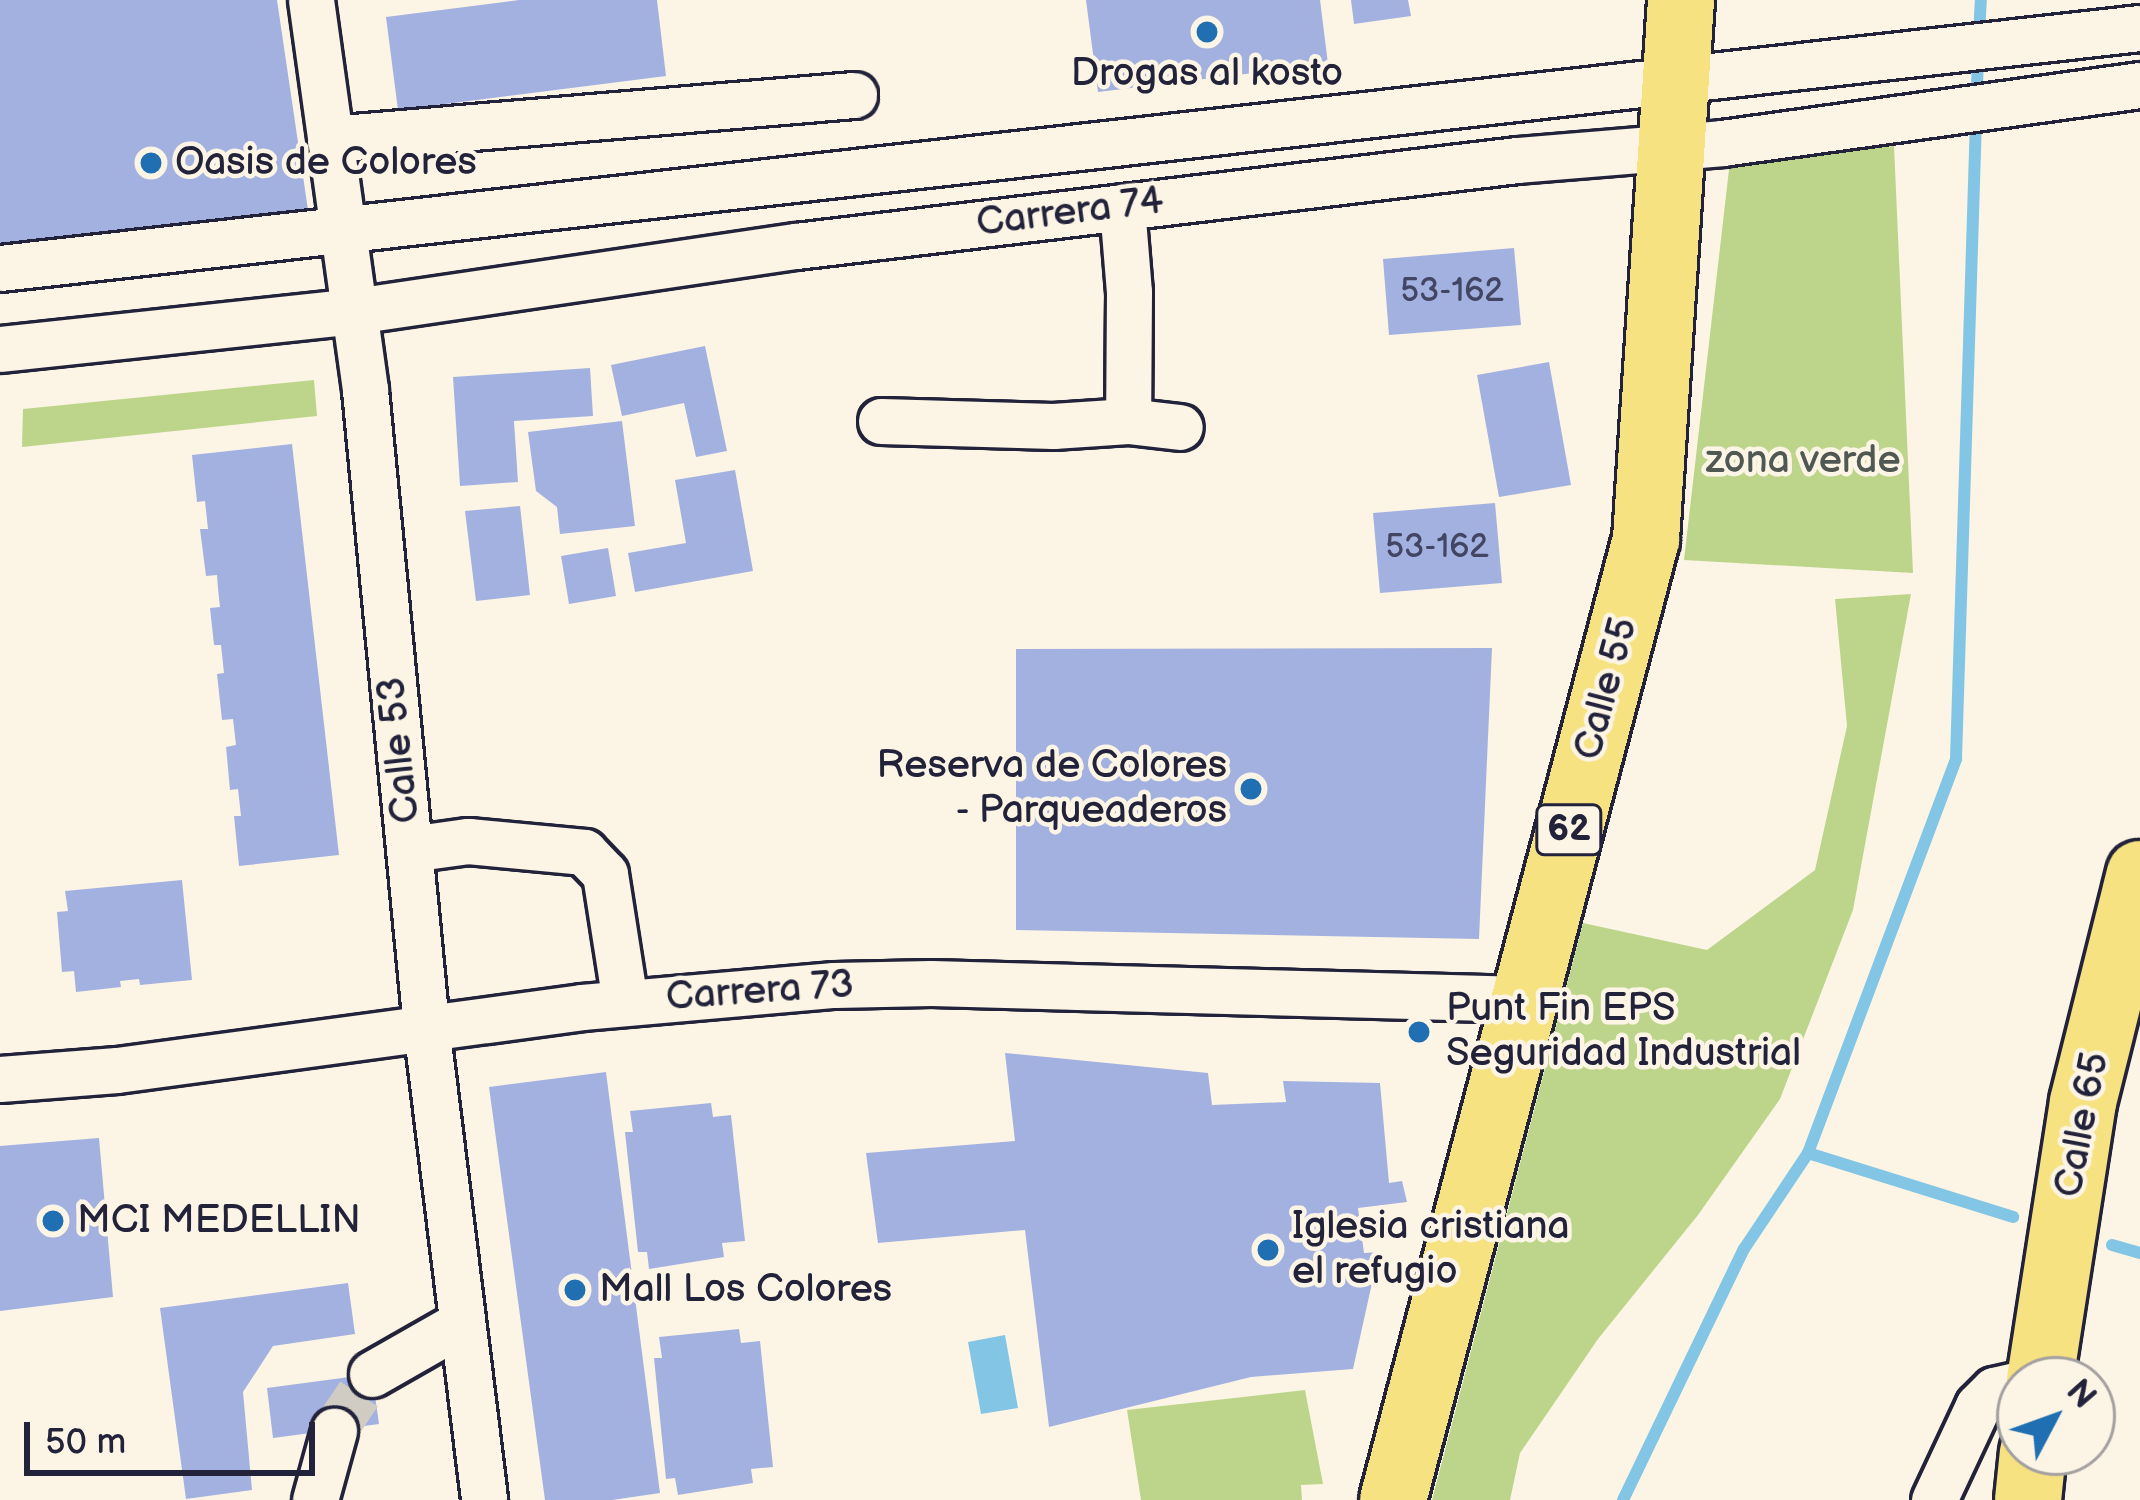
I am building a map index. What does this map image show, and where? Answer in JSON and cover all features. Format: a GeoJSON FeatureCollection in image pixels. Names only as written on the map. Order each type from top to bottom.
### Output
{"type":"FeatureCollection","features":[{"type":"Feature","properties":{"kind":"highway","name":"Calle 55"},"geometry":{"type":"LineString","coordinates":[[1393,1500],[1646,539],[1681,0]]}},
{"type":"Feature","properties":{"kind":"highway","name":"Calle 65"},"geometry":{"type":"LineString","coordinates":[[2043,1356],[2083,1102],[2140,874]]}},
{"type":"Feature","properties":{"kind":"street","name":"Calle 53"},"geometry":{"type":"LineString","coordinates":[[311,0],[355,311],[458,1325],[484,1500]]}},
{"type":"Feature","properties":{"kind":"street","name":"Carrera 74"},"geometry":{"type":"LineString","coordinates":[[0,268],[2130,29]]}},
{"type":"Feature","properties":{"kind":"street","name":"Carrera 74"},"geometry":{"type":"LineString","coordinates":[[0,349],[355,311],[796,246],[1516,160],[1672,147],[2129,86]]}},
{"type":"Feature","properties":{"kind":"street"},"geometry":{"type":"LineString","coordinates":[[330,139],[837,97],[829,177]]}},
{"type":"Feature","properties":{"kind":"street"},"geometry":{"type":"LineString","coordinates":[[1122,207],[1129,292],[1128,421]]}},
{"type":"Feature","properties":{"kind":"street"},"geometry":{"type":"LineString","coordinates":[[881,421],[1053,426],[1128,421],[1180,427]]}},
{"type":"Feature","properties":{"kind":"street"},"geometry":{"type":"LineString","coordinates":[[410,849],[468,842],[584,852],[605,874],[625,1002]]}},
{"type":"Feature","properties":{"kind":"street","name":"Carrera 73"},"geometry":{"type":"LineString","coordinates":[[0,1079],[117,1070],[625,1002],[931,982],[1524,1000]]}},
{"type":"Feature","properties":{"kind":"street"},"geometry":{"type":"LineString","coordinates":[[372,1374],[458,1325]]}},
{"type":"Feature","properties":{"kind":"street"},"geometry":{"type":"LineString","coordinates":[[1934,1500],[1978,1406],[1996,1390]]}},
{"type":"Feature","properties":{"kind":"street"},"geometry":{"type":"LineString","coordinates":[[315,1500],[334,1431]]}},
{"type":"Feature","properties":{"kind":"green space","name":"zona verde"},"geometry":{"type":"Polygon","coordinates":[[[1894,146],[1913,573],[1684,560],[1730,161],[1894,146]]]}},
{"type":"Feature","properties":{"kind":"green space"},"geometry":{"type":"Polygon","coordinates":[[[314,380],[317,416],[22,447],[23,409],[314,380]]]}},
{"type":"Feature","properties":{"kind":"green space","name":"zona verde"},"geometry":{"type":"Polygon","coordinates":[[[1911,594],[1853,910],[1780,1099],[1698,1215],[1598,1339],[1520,1453],[1510,1500],[1432,1500],[1583,923],[1707,950],[1815,870],[1847,726],[1835,599],[1911,594]]]}},
{"type":"Feature","properties":{"kind":"green space"},"geometry":{"type":"Polygon","coordinates":[[[1305,1390],[1323,1484],[1301,1485],[1302,1500],[1141,1500],[1127,1410],[1305,1390]]]}},
{"type":"Feature","properties":{"kind":"water"},"geometry":{"type":"Polygon","coordinates":[[[1005,1335],[1018,1408],[981,1414],[968,1342],[1005,1335]]]}},
{"type":"Feature","properties":{"kind":"building","name":"Oasis de Colores"},"geometry":{"type":"Polygon","coordinates":[[[0,0],[277,0],[308,210],[0,254],[0,0]]]}},
{"type":"Feature","properties":{"kind":"building"},"geometry":{"type":"Polygon","coordinates":[[[519,0],[657,0],[666,76],[398,110],[386,17],[519,0]]]}},
{"type":"Feature","properties":{"kind":"building","name":"Drogas al kosto"},"geometry":{"type":"Polygon","coordinates":[[[1086,0],[1320,0],[1328,64],[1098,92],[1086,0]]]}},
{"type":"Feature","properties":{"kind":"building"},"geometry":{"type":"Polygon","coordinates":[[[1351,0],[1408,0],[1411,16],[1354,24],[1351,0]]]}},
{"type":"Feature","properties":{"kind":"building"},"geometry":{"type":"Polygon","coordinates":[[[1514,248],[1521,325],[1389,335],[1383,259],[1514,248]]]}},
{"type":"Feature","properties":{"kind":"building"},"geometry":{"type":"Polygon","coordinates":[[[705,346],[727,451],[696,457],[684,403],[622,416],[611,365],[705,346]]]}},
{"type":"Feature","properties":{"kind":"building"},"geometry":{"type":"Polygon","coordinates":[[[1549,362],[1571,485],[1499,497],[1477,375],[1549,362]]]}},
{"type":"Feature","properties":{"kind":"building"},"geometry":{"type":"Polygon","coordinates":[[[590,368],[593,416],[514,421],[518,482],[460,486],[453,377],[590,368]]]}},
{"type":"Feature","properties":{"kind":"building"},"geometry":{"type":"Polygon","coordinates":[[[622,421],[635,526],[560,534],[557,507],[536,491],[528,432],[622,421]]]}},
{"type":"Feature","properties":{"kind":"building"},"geometry":{"type":"Polygon","coordinates":[[[292,444],[339,855],[239,866],[234,816],[241,816],[238,789],[230,790],[226,747],[236,745],[233,719],[222,720],[217,674],[224,673],[221,645],[214,645],[210,608],[220,607],[217,575],[206,576],[200,529],[208,529],[205,501],[197,502],[192,455],[292,444]]]}},
{"type":"Feature","properties":{"kind":"building"},"geometry":{"type":"Polygon","coordinates":[[[735,470],[753,571],[635,592],[628,553],[686,543],[675,480],[735,470]]]}},
{"type":"Feature","properties":{"kind":"building"},"geometry":{"type":"Polygon","coordinates":[[[1495,503],[1502,583],[1380,593],[1373,513],[1495,503]]]}},
{"type":"Feature","properties":{"kind":"building"},"geometry":{"type":"Polygon","coordinates":[[[520,506],[530,595],[476,601],[465,511],[520,506]]]}},
{"type":"Feature","properties":{"kind":"building"},"geometry":{"type":"Polygon","coordinates":[[[608,548],[616,596],[569,604],[561,556],[608,548]]]}},
{"type":"Feature","properties":{"kind":"building","name":"Reserva de Colores - Parqueaderos"},"geometry":{"type":"Polygon","coordinates":[[[1492,648],[1479,939],[1016,930],[1016,649],[1492,648]]]}},
{"type":"Feature","properties":{"kind":"building"},"geometry":{"type":"Polygon","coordinates":[[[182,880],[192,980],[140,985],[139,979],[120,981],[121,987],[76,992],[74,971],[62,972],[57,912],[68,911],[65,891],[182,880]]]}},
{"type":"Feature","properties":{"kind":"building"},"geometry":{"type":"Polygon","coordinates":[[[1005,1053],[1208,1073],[1212,1105],[1286,1102],[1283,1081],[1380,1083],[1389,1183],[1402,1181],[1407,1202],[1358,1208],[1364,1253],[1379,1252],[1382,1274],[1374,1274],[1353,1369],[1251,1377],[1049,1427],[1025,1230],[878,1243],[866,1153],[1015,1141],[1005,1053]]]}},
{"type":"Feature","properties":{"kind":"building","name":"Mall Los Colores"},"geometry":{"type":"Polygon","coordinates":[[[606,1072],[660,1493],[612,1500],[545,1500],[489,1087],[606,1072]]]}},
{"type":"Feature","properties":{"kind":"building"},"geometry":{"type":"Polygon","coordinates":[[[711,1103],[713,1117],[731,1115],[745,1241],[722,1243],[724,1257],[649,1269],[647,1252],[638,1252],[625,1132],[633,1132],[630,1111],[711,1103]]]}},
{"type":"Feature","properties":{"kind":"building","name":"MCI MEDELLIN"},"geometry":{"type":"Polygon","coordinates":[[[99,1138],[113,1297],[0,1311],[0,1146],[99,1138]]]}},
{"type":"Feature","properties":{"kind":"building"},"geometry":{"type":"Polygon","coordinates":[[[348,1283],[355,1334],[273,1346],[243,1392],[252,1490],[186,1499],[160,1308],[348,1283]]]}},
{"type":"Feature","properties":{"kind":"building"},"geometry":{"type":"Polygon","coordinates":[[[739,1329],[741,1343],[760,1341],[773,1467],[751,1469],[753,1483],[678,1495],[675,1478],[666,1479],[654,1358],[662,1358],[659,1337],[739,1329]]]}},
{"type":"Feature","properties":{"kind":"building"},"geometry":{"type":"Polygon","coordinates":[[[372,1374],[379,1424],[273,1438],[267,1388],[372,1374]]]}},
{"type":"Feature","properties":{"kind":"waterway"},"geometry":{"type":"LineString","coordinates":[[1979,35],[1981,0]]}},
{"type":"Feature","properties":{"kind":"waterway"},"geometry":{"type":"LineString","coordinates":[[1623,1500],[1744,1249],[1808,1153],[1956,759],[1978,55]]}},
{"type":"Feature","properties":{"kind":"waterway"},"geometry":{"type":"LineString","coordinates":[[1808,1153],[2013,1217]]}},
{"type":"Feature","properties":{"kind":"waterway"},"geometry":{"type":"LineString","coordinates":[[2112,1245],[2140,1253]]}},
{"type":"Feature","properties":{"kind":"tunnel"},"geometry":{"type":"LineString","coordinates":[[334,1431],[372,1374]]}},
{"type":"Feature","properties":{"kind":"place","name":"Drogas al kosto"},"geometry":{"type":"Point","coordinates":[1207,32]}},
{"type":"Feature","properties":{"kind":"place","name":"Oasis de Colores"},"geometry":{"type":"Point","coordinates":[151,163]}},
{"type":"Feature","properties":{"kind":"place","name":"Reserva de Colores - Parqueaderos"},"geometry":{"type":"Point","coordinates":[1251,789]}},
{"type":"Feature","properties":{"kind":"place","name":"Punt Fin EPS Seguridad Industrial"},"geometry":{"type":"Point","coordinates":[1419,1032]}},
{"type":"Feature","properties":{"kind":"place","name":"MCI MEDELLIN"},"geometry":{"type":"Point","coordinates":[53,1221]}},
{"type":"Feature","properties":{"kind":"place","name":"Iglesia cristiana el refugio"},"geometry":{"type":"Point","coordinates":[1268,1250]}},
{"type":"Feature","properties":{"kind":"place","name":"Mall Los Colores"},"geometry":{"type":"Point","coordinates":[575,1290]}}]}
